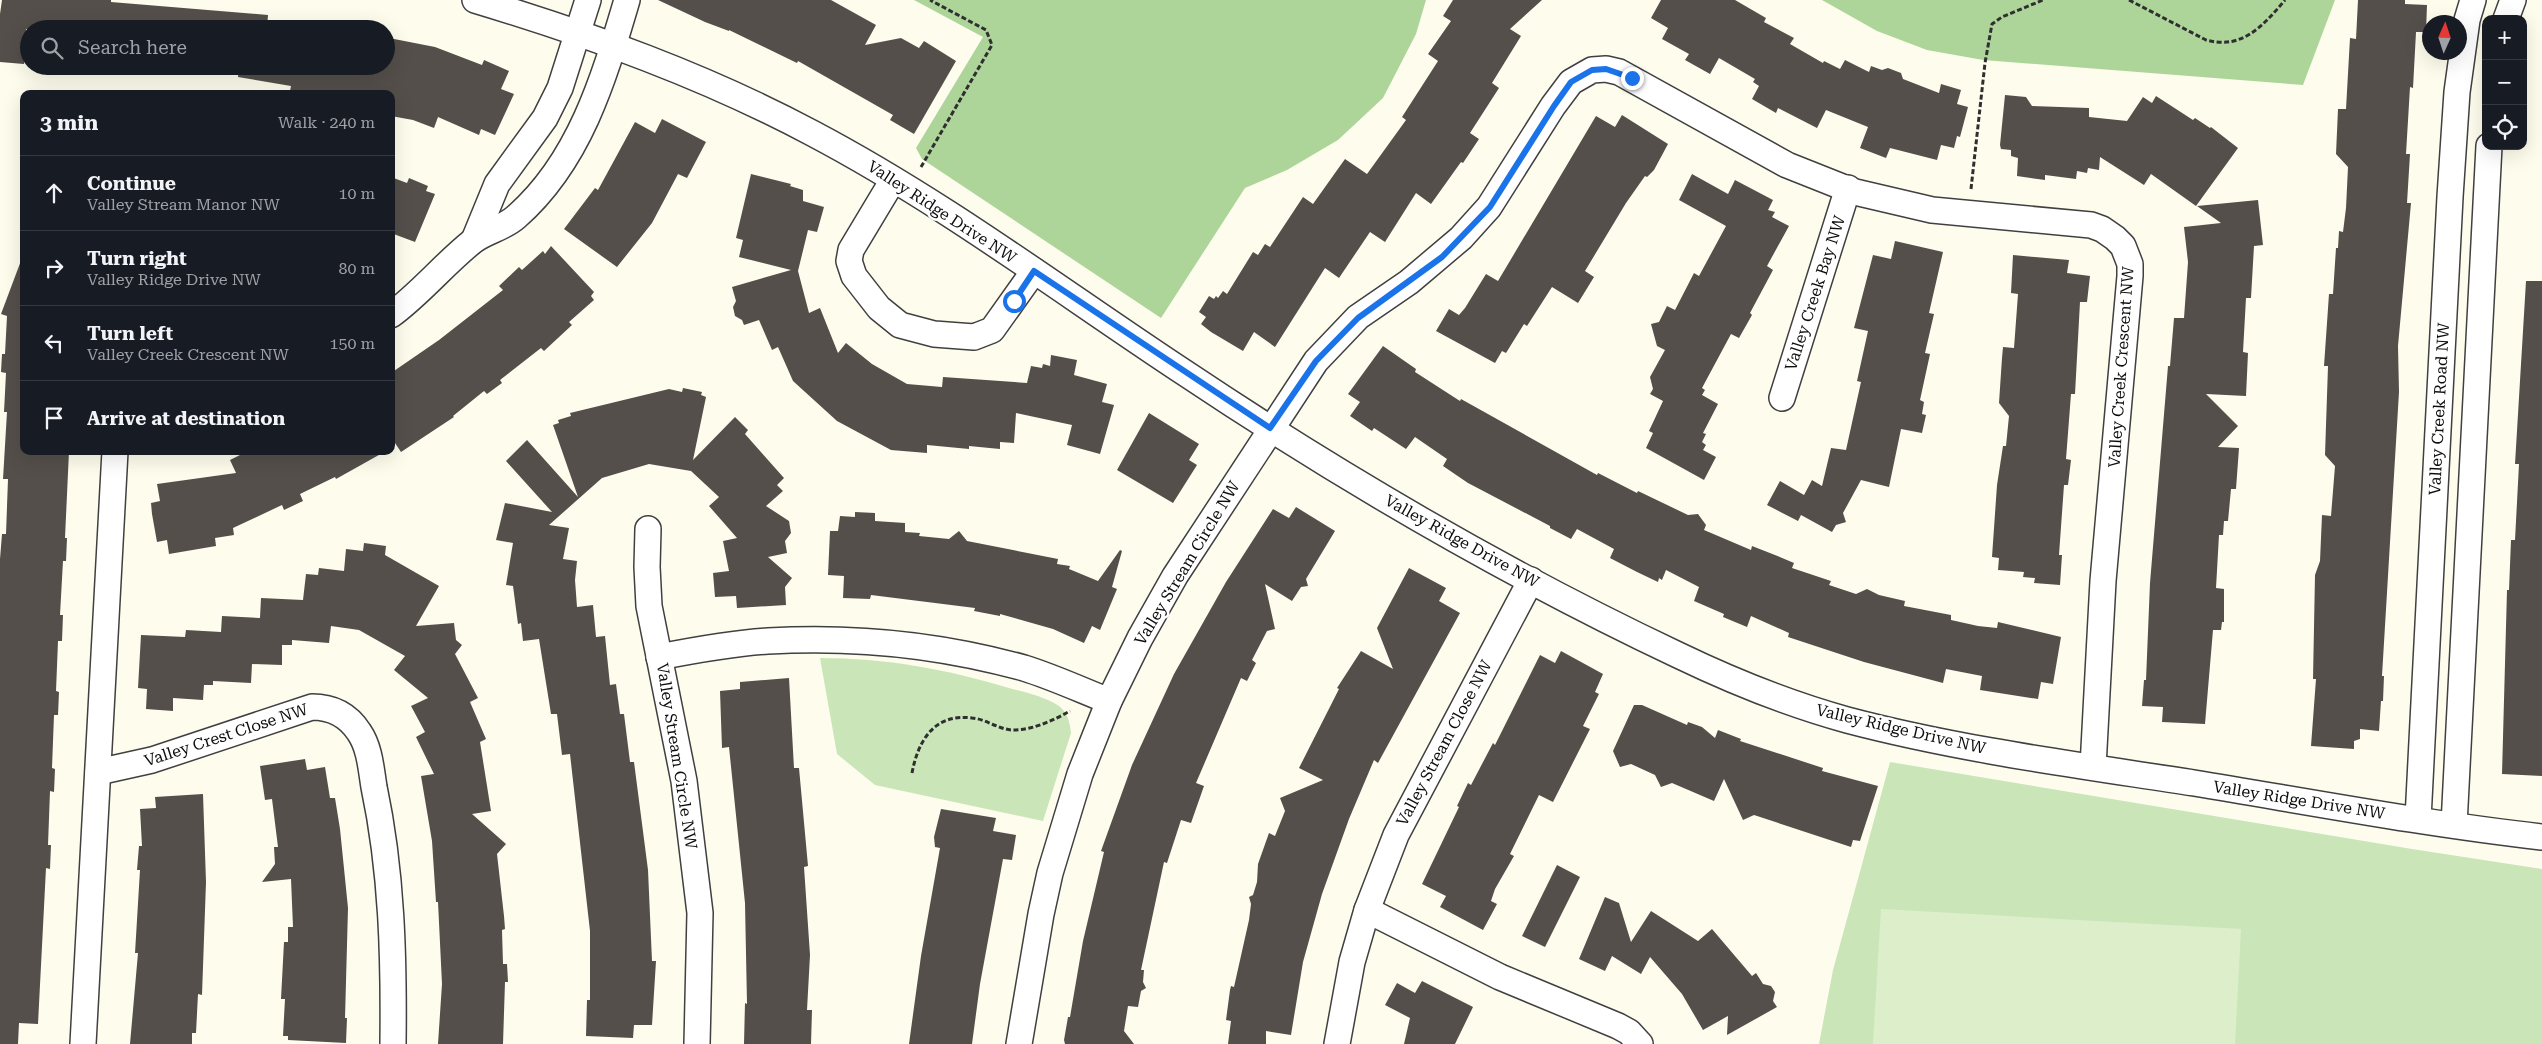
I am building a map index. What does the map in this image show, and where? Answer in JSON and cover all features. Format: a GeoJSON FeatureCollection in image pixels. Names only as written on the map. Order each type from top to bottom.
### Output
{"type":"FeatureCollection","features":[{"type":"Feature","properties":{"kind":"street","name":"Valley Ridge Drive NW"},"geometry":{"type":"LineString","coordinates":[[475,0],[614,44],[753,103],[810,132],[901,184],[1325,464],[1531,580],[1678,655],[1746,685],[1845,719],[1929,739],[2021,757],[2542,838]]}},
{"type":"Feature","properties":{"kind":"street"},"geometry":{"type":"LineString","coordinates":[[474,240],[498,184],[544,118],[560,88],[588,0]]}},
{"type":"Feature","properties":{"kind":"street"},"geometry":{"type":"LineString","coordinates":[[395,308],[474,240],[516,218],[545,185],[566,156],[592,109],[627,0]]}},
{"type":"Feature","properties":{"kind":"street","name":"Valley Creek Road NW"},"geometry":{"type":"LineString","coordinates":[[2418,819],[2450,197],[2457,92],[2467,20],[2472,0]]}},
{"type":"Feature","properties":{"kind":"street"},"geometry":{"type":"LineString","coordinates":[[2507,15],[2513,0]]}},
{"type":"Feature","properties":{"kind":"street","name":"Valley Creek Crescent NW"},"geometry":{"type":"LineString","coordinates":[[1270,428],[1316,361],[1358,318],[1436,262],[1490,207],[1571,82],[1592,70],[1606,69],[1619,72],[1787,165],[1855,192],[1932,210],[2091,226],[2115,238],[2122,246],[2130,264],[2103,581],[2093,767]]}},
{"type":"Feature","properties":{"kind":"street"},"geometry":{"type":"LineString","coordinates":[[2454,825],[2489,150]]}},
{"type":"Feature","properties":{"kind":"street"},"geometry":{"type":"LineString","coordinates":[[901,184],[851,250],[850,261],[854,276],[880,308],[900,325],[934,334],[974,337],[984,335],[997,326],[1034,271]]}},
{"type":"Feature","properties":{"kind":"street","name":"Valley Creek Bay NW"},"geometry":{"type":"LineString","coordinates":[[1782,398],[1848,188]]}},
{"type":"Feature","properties":{"kind":"street"},"geometry":{"type":"LineString","coordinates":[[2450,197],[2487,199]]}},
{"type":"Feature","properties":{"kind":"street","name":"Valley Stream Circle NW"},"geometry":{"type":"LineString","coordinates":[[1019,1044],[1050,874],[1080,774],[1109,700],[1163,597],[1270,428]]}},
{"type":"Feature","properties":{"kind":"street"},"geometry":{"type":"LineString","coordinates":[[83,1044],[117,455]]}},
{"type":"Feature","properties":{"kind":"street"},"geometry":{"type":"LineString","coordinates":[[648,529],[647,568],[650,606],[659,657]]}},
{"type":"Feature","properties":{"kind":"street"},"geometry":{"type":"LineString","coordinates":[[2430,560],[2468,562]]}},
{"type":"Feature","properties":{"kind":"street","name":"Valley Stream Close NW"},"geometry":{"type":"LineString","coordinates":[[1337,1044],[1352,962],[1367,910],[1396,835],[1531,580]]}},
{"type":"Feature","properties":{"kind":"street","name":"Valley Stream Circle NW"},"geometry":{"type":"LineString","coordinates":[[697,1044],[700,913],[684,782],[659,657],[709,648],[774,641],[870,641],[973,655],[1026,669],[1109,700]]}},
{"type":"Feature","properties":{"kind":"street","name":"Valley Crest Close NW"},"geometry":{"type":"LineString","coordinates":[[98,772],[152,760],[312,707],[324,707],[348,718],[365,743],[387,857],[394,957],[393,1044]]}},
{"type":"Feature","properties":{"kind":"street"},"geometry":{"type":"LineString","coordinates":[[1367,910],[1500,977],[1618,1026],[1629,1032],[1640,1044]]}},
{"type":"Feature","properties":{"kind":"path"},"geometry":{"type":"LineString","coordinates":[[901,184],[992,46],[986,30],[930,0]]}},
{"type":"Feature","properties":{"kind":"path"},"geometry":{"type":"LineString","coordinates":[[1970,214],[1985,63],[1992,24],[2002,17],[2043,0]]}},
{"type":"Feature","properties":{"kind":"path"},"geometry":{"type":"LineString","coordinates":[[2129,0],[2206,40],[2218,43],[2240,40],[2259,30],[2285,0]]}},
{"type":"Feature","properties":{"kind":"path"},"geometry":{"type":"LineString","coordinates":[[912,773],[916,753],[927,734],[943,721],[972,718],[1016,730],[1044,724],[1070,711]]}},
{"type":"Feature","properties":{"kind":"green space"},"geometry":{"type":"Polygon","coordinates":[[[914,0],[1426,0],[1416,34],[1383,98],[1338,140],[1287,170],[1245,188],[1161,318],[922,159],[916,148],[983,37],[914,0]]]}},
{"type":"Feature","properties":{"kind":"green space"},"geometry":{"type":"Polygon","coordinates":[[[1822,0],[2335,0],[2303,85],[1983,60],[1927,50],[1877,31],[1822,0]]]}},
{"type":"Feature","properties":{"kind":"green space"},"geometry":{"type":"Polygon","coordinates":[[[820,658],[892,662],[939,670],[1028,693],[1059,706],[1068,718],[1071,733],[1043,821],[875,785],[837,754],[820,658]]]}},
{"type":"Feature","properties":{"kind":"green space"},"geometry":{"type":"Polygon","coordinates":[[[1890,762],[2542,869],[2542,1044],[1819,1044],[1833,970],[1890,762]]]}},
{"type":"Feature","properties":{"kind":"green space"},"geometry":{"type":"Polygon","coordinates":[[[1881,909],[2241,929],[2235,1044],[1873,1044],[1881,909]]]}},
{"type":"Feature","properties":{"kind":"building"},"geometry":{"type":"Polygon","coordinates":[[[2,0],[111,0],[111,2],[268,15],[268,20],[20,20],[20,64],[0,62],[0,14],[2,0]]]}},
{"type":"Feature","properties":{"kind":"building"},"geometry":{"type":"Polygon","coordinates":[[[658,0],[831,0],[876,25],[865,45],[901,38],[919,48],[924,41],[956,61],[914,134],[890,120],[893,115],[798,61],[797,63],[729,30],[705,22],[658,0]]]}},
{"type":"Feature","properties":{"kind":"building"},"geometry":{"type":"Polygon","coordinates":[[[1453,0],[1542,0],[1510,29],[1521,36],[1492,83],[1499,88],[1470,133],[1479,139],[1463,163],[1461,162],[1431,204],[1416,193],[1385,242],[1370,232],[1339,278],[1325,268],[1275,347],[1254,332],[1243,351],[1211,332],[1201,324],[1206,317],[1199,312],[1209,296],[1214,299],[1216,296],[1218,298],[1223,291],[1227,294],[1253,252],[1258,255],[1265,244],[1270,247],[1303,197],[1313,204],[1345,159],[1367,174],[1406,120],[1402,117],[1438,61],[1428,54],[1451,21],[1443,16],[1453,0]]]}},
{"type":"Feature","properties":{"kind":"building"},"geometry":{"type":"Polygon","coordinates":[[[1661,0],[1735,0],[1766,18],[1764,22],[1794,38],[1790,44],[1823,63],[1824,61],[1840,69],[1845,60],[1869,72],[1871,66],[1882,70],[1888,68],[1901,73],[1903,79],[1939,93],[1941,84],[1961,90],[1957,104],[1968,107],[1960,137],[1957,136],[1954,148],[1941,145],[1937,160],[1890,148],[1886,158],[1860,148],[1868,127],[1826,110],[1817,128],[1778,108],[1776,113],[1752,99],[1759,86],[1753,82],[1755,79],[1719,58],[1710,74],[1685,60],[1689,54],[1662,39],[1668,28],[1651,18],[1661,0]]]}},
{"type":"Feature","properties":{"kind":"building"},"geometry":{"type":"Polygon","coordinates":[[[2358,0],[2405,0],[2405,4],[2427,5],[2427,15],[2422,15],[2422,32],[2416,32],[2413,88],[2410,87],[2406,154],[2410,154],[2407,203],[2411,203],[2398,346],[2399,392],[2382,676],[2384,676],[2383,701],[2381,701],[2379,731],[2360,729],[2360,739],[2354,741],[2354,749],[2311,746],[2316,679],[2313,679],[2315,575],[2320,561],[2322,515],[2331,516],[2335,466],[2325,455],[2328,366],[2324,366],[2329,294],[2333,294],[2339,231],[2343,232],[2348,167],[2336,154],[2338,109],[2346,109],[2350,38],[2356,39],[2358,0]]]}},
{"type":"Feature","properties":{"kind":"building"},"geometry":{"type":"Polygon","coordinates":[[[395,39],[435,47],[482,65],[484,60],[509,71],[501,89],[514,94],[495,135],[481,129],[479,135],[438,117],[434,128],[413,120],[395,117],[395,90],[290,90],[291,86],[238,77],[238,75],[395,75],[395,39]]]}},
{"type":"Feature","properties":{"kind":"building"},"geometry":{"type":"Polygon","coordinates":[[[2005,95],[2026,97],[2032,106],[2089,108],[2089,117],[2127,121],[2143,97],[2152,103],[2156,96],[2193,120],[2195,118],[2211,127],[2238,148],[2196,206],[2151,174],[2144,185],[2100,157],[2099,170],[2088,168],[2087,173],[2077,171],[2076,179],[2045,175],[2045,180],[2017,176],[2018,158],[2011,156],[2011,150],[2001,149],[2000,145],[2005,95]]]}},
{"type":"Feature","properties":{"kind":"building"},"geometry":{"type":"Polygon","coordinates":[[[1622,115],[1668,144],[1654,170],[1647,177],[1645,176],[1626,203],[1585,271],[1594,277],[1578,303],[1552,287],[1527,326],[1524,324],[1506,353],[1502,351],[1495,363],[1436,331],[1449,309],[1459,315],[1486,274],[1498,281],[1596,116],[1615,127],[1622,115]]]}},
{"type":"Feature","properties":{"kind":"building"},"geometry":{"type":"Polygon","coordinates":[[[662,119],[706,142],[687,178],[678,174],[652,223],[617,267],[564,229],[595,188],[598,190],[635,122],[655,133],[662,119]]]}},
{"type":"Feature","properties":{"kind":"building"},"geometry":{"type":"Polygon","coordinates":[[[751,174],[791,184],[790,186],[803,190],[803,201],[824,207],[817,232],[808,230],[798,271],[809,313],[820,308],[838,353],[846,343],[872,364],[907,384],[942,387],[943,377],[1027,383],[1031,366],[1042,368],[1043,364],[1050,366],[1051,355],[1077,360],[1074,375],[1107,384],[1102,402],[1114,405],[1100,454],[1067,445],[1072,425],[1016,413],[1014,443],[1000,442],[1000,449],[969,446],[969,449],[927,445],[927,453],[891,450],[837,421],[793,381],[778,347],[772,350],[759,320],[744,325],[742,320],[735,316],[733,307],[736,301],[732,287],[791,270],[739,257],[743,240],[736,238],[751,174]]]}},
{"type":"Feature","properties":{"kind":"building"},"geometry":{"type":"Polygon","coordinates":[[[1692,174],[1728,194],[1735,180],[1773,200],[1768,210],[1775,212],[1772,217],[1789,226],[1767,266],[1773,270],[1750,313],[1752,315],[1739,338],[1731,334],[1702,388],[1705,390],[1702,395],[1718,404],[1703,433],[1706,434],[1702,442],[1706,445],[1703,450],[1716,457],[1704,480],[1646,448],[1653,433],[1649,431],[1663,401],[1650,394],[1653,389],[1650,377],[1665,350],[1657,346],[1651,324],[1659,322],[1667,306],[1675,310],[1694,273],[1699,276],[1726,226],[1679,200],[1692,174]]]}},
{"type":"Feature","properties":{"kind":"building"},"geometry":{"type":"Polygon","coordinates":[[[395,178],[407,183],[409,178],[428,186],[426,191],[435,194],[415,242],[395,234],[395,178]]]}},
{"type":"Feature","properties":{"kind":"building"},"geometry":{"type":"Polygon","coordinates":[[[2258,200],[2263,245],[2254,246],[2251,298],[2246,298],[2243,352],[2248,353],[2246,396],[2206,394],[2238,426],[2218,447],[2239,448],[2236,489],[2231,489],[2228,521],[2224,521],[2223,535],[2219,535],[2216,588],[2224,589],[2224,622],[2222,622],[2221,630],[2213,630],[2205,724],[2162,722],[2163,707],[2142,706],[2144,680],[2146,680],[2150,583],[2168,366],[2170,366],[2174,318],[2184,318],[2188,262],[2184,227],[2221,223],[2197,206],[2258,200]]]}},
{"type":"Feature","properties":{"kind":"building"},"geometry":{"type":"Polygon","coordinates":[[[1895,241],[1943,252],[1929,313],[1934,314],[1925,353],[1930,354],[1920,400],[1924,402],[1922,414],[1926,415],[1922,433],[1901,429],[1889,487],[1861,480],[1843,513],[1846,522],[1836,525],[1832,532],[1801,515],[1798,521],[1767,505],[1780,481],[1804,495],[1812,480],[1822,486],[1831,448],[1846,450],[1861,382],[1857,381],[1868,331],[1854,328],[1873,255],[1891,259],[1895,241]]]}},
{"type":"Feature","properties":{"kind":"building"},"geometry":{"type":"Polygon","coordinates":[[[551,246],[594,292],[591,296],[594,300],[569,322],[572,325],[544,351],[541,348],[500,380],[502,383],[487,394],[484,391],[454,417],[401,452],[395,443],[395,370],[439,340],[503,290],[499,286],[519,267],[522,270],[543,251],[545,254],[551,246]]]}},
{"type":"Feature","properties":{"kind":"building"},"geometry":{"type":"Polygon","coordinates":[[[2013,255],[2069,260],[2067,273],[2090,276],[2087,302],[2080,302],[2075,394],[2071,394],[2066,459],[2071,460],[2068,485],[2064,485],[2059,555],[2062,555],[2060,585],[2034,583],[2035,578],[2023,577],[2024,572],[1998,570],[1999,558],[1992,557],[1997,485],[2003,446],[2006,446],[2009,416],[1999,403],[2003,347],[2014,348],[2018,294],[2011,293],[2013,255]]]}},
{"type":"Feature","properties":{"kind":"building"},"geometry":{"type":"Polygon","coordinates":[[[20,263],[20,455],[69,455],[65,538],[67,538],[66,561],[63,561],[60,615],[63,615],[62,641],[58,641],[56,691],[59,692],[58,715],[54,715],[52,768],[55,769],[54,792],[50,791],[48,845],[51,845],[50,869],[46,868],[38,1024],[19,1023],[18,1044],[0,1044],[0,559],[2,534],[6,534],[8,479],[3,479],[7,412],[4,412],[6,373],[1,372],[2,354],[5,354],[7,316],[1,314],[20,263]]]}},
{"type":"Feature","properties":{"kind":"building"},"geometry":{"type":"Polygon","coordinates":[[[2526,281],[2542,281],[2542,776],[2502,774],[2507,590],[2509,590],[2511,540],[2515,540],[2519,464],[2515,464],[2526,281]]]}},
{"type":"Feature","properties":{"kind":"building"},"geometry":{"type":"Polygon","coordinates":[[[1383,346],[1416,369],[1415,372],[1460,401],[1461,399],[1597,475],[1598,473],[1637,493],[1638,491],[1688,515],[1698,514],[1706,525],[1704,530],[1751,550],[1752,546],[1794,563],[1792,568],[1831,581],[1829,585],[1856,594],[1867,589],[1879,595],[1905,601],[1904,606],[1951,615],[1951,620],[1997,628],[1998,622],[2061,637],[2053,684],[2041,682],[2038,699],[1980,690],[1982,676],[1946,669],[1943,683],[1864,662],[1788,637],[1789,633],[1751,616],[1747,627],[1723,617],[1724,614],[1694,601],[1699,587],[1666,570],[1662,580],[1659,578],[1658,582],[1637,572],[1610,558],[1614,549],[1577,529],[1571,539],[1468,483],[1443,466],[1447,459],[1415,437],[1406,449],[1374,428],[1372,431],[1350,416],[1360,402],[1348,394],[1383,346]]]}},
{"type":"Feature","properties":{"kind":"building"},"geometry":{"type":"Polygon","coordinates":[[[683,388],[702,392],[701,395],[706,397],[693,460],[735,417],[748,430],[745,434],[784,478],[777,485],[783,491],[766,506],[789,521],[791,533],[785,541],[787,553],[768,557],[792,578],[785,587],[786,605],[737,608],[736,596],[715,597],[713,573],[729,571],[723,541],[737,538],[709,506],[719,497],[691,471],[649,464],[602,478],[549,525],[569,528],[563,559],[577,561],[575,580],[577,607],[593,605],[596,637],[605,636],[610,685],[616,684],[620,714],[624,714],[630,762],[634,762],[648,870],[652,961],[656,961],[652,1025],[634,1025],[633,1038],[586,1036],[587,1000],[590,1000],[590,931],[570,754],[562,755],[557,714],[551,714],[539,639],[523,641],[521,623],[518,624],[513,586],[506,585],[513,543],[496,540],[505,503],[552,512],[506,461],[527,440],[578,497],[553,425],[559,423],[558,420],[571,416],[570,413],[669,389],[682,392],[683,388]]]}},
{"type":"Feature","properties":{"kind":"building"},"geometry":{"type":"Polygon","coordinates":[[[1149,413],[1199,444],[1189,460],[1197,465],[1173,503],[1117,470],[1149,413]]]}},
{"type":"Feature","properties":{"kind":"building"},"geometry":{"type":"Polygon","coordinates":[[[240,455],[379,455],[336,479],[335,477],[300,494],[303,501],[284,510],[282,505],[233,528],[234,535],[215,538],[216,546],[169,554],[167,540],[157,542],[152,514],[151,503],[160,501],[157,484],[236,473],[230,460],[240,455]]]}},
{"type":"Feature","properties":{"kind":"building"},"geometry":{"type":"Polygon","coordinates":[[[1296,507],[1335,531],[1306,579],[1308,586],[1301,587],[1292,601],[1265,584],[1275,629],[1267,631],[1252,660],[1256,663],[1247,681],[1241,678],[1196,783],[1204,786],[1191,823],[1181,820],[1167,863],[1164,862],[1141,970],[1144,970],[1143,982],[1146,988],[1141,991],[1138,1007],[1128,1006],[1124,1031],[1134,1044],[1065,1044],[1068,1017],[1070,1017],[1083,941],[1104,852],[1101,851],[1132,765],[1174,674],[1226,582],[1273,509],[1289,518],[1296,507]]]}},
{"type":"Feature","properties":{"kind":"building"},"geometry":{"type":"Polygon","coordinates":[[[855,512],[875,513],[875,521],[905,523],[905,532],[920,533],[919,536],[949,539],[959,531],[967,541],[1058,559],[1057,564],[1070,566],[1069,569],[1098,581],[1120,550],[1122,551],[1112,587],[1117,589],[1100,630],[1092,626],[1084,643],[1053,629],[1000,614],[1000,616],[974,611],[975,608],[871,595],[870,599],[843,598],[844,576],[828,575],[830,531],[838,531],[840,516],[855,517],[855,512]]]}},
{"type":"Feature","properties":{"kind":"building"},"geometry":{"type":"Polygon","coordinates":[[[364,543],[386,546],[385,555],[439,586],[416,626],[454,623],[456,640],[462,645],[455,654],[478,698],[470,702],[486,739],[480,742],[491,811],[472,814],[506,844],[497,854],[505,929],[502,930],[503,964],[507,964],[508,982],[505,982],[503,1044],[438,1044],[442,984],[438,902],[436,902],[432,841],[421,776],[434,774],[416,737],[425,732],[411,706],[428,698],[394,670],[405,656],[359,630],[331,626],[329,643],[292,640],[292,645],[282,645],[282,665],[252,664],[251,683],[213,681],[213,685],[204,685],[203,700],[173,698],[173,711],[146,709],[147,689],[138,688],[141,635],[185,637],[186,630],[221,632],[222,616],[260,618],[261,598],[303,600],[306,574],[318,575],[319,568],[344,571],[346,549],[363,551],[364,543]]]}},
{"type":"Feature","properties":{"kind":"building"},"geometry":{"type":"Polygon","coordinates":[[[1409,568],[1446,588],[1439,601],[1460,613],[1378,763],[1374,760],[1349,819],[1322,894],[1303,962],[1291,1035],[1266,1031],[1266,1044],[1228,1044],[1231,1021],[1226,1020],[1230,990],[1231,986],[1234,987],[1249,920],[1251,904],[1249,897],[1253,895],[1257,882],[1258,864],[1269,833],[1275,836],[1285,811],[1280,798],[1323,780],[1299,768],[1339,689],[1337,688],[1361,651],[1393,669],[1377,628],[1409,568]]]}},
{"type":"Feature","properties":{"kind":"building"},"geometry":{"type":"Polygon","coordinates":[[[1561,651],[1603,674],[1595,692],[1599,694],[1583,726],[1590,729],[1553,802],[1539,795],[1510,854],[1514,856],[1495,889],[1491,901],[1497,904],[1483,930],[1440,907],[1446,896],[1422,884],[1459,807],[1457,806],[1468,783],[1471,785],[1493,743],[1495,745],[1540,655],[1555,663],[1561,651]]]}},
{"type":"Feature","properties":{"kind":"building"},"geometry":{"type":"Polygon","coordinates":[[[789,678],[794,768],[799,768],[808,866],[804,867],[810,955],[807,1010],[812,1010],[811,1044],[744,1044],[745,1003],[747,1004],[745,903],[729,747],[722,748],[720,691],[740,689],[740,682],[789,678]]]}},
{"type":"Feature","properties":{"kind":"building"},"geometry":{"type":"Polygon","coordinates":[[[1634,705],[1642,705],[1687,725],[1688,722],[1702,727],[1715,738],[1718,730],[1741,739],[1740,741],[1823,768],[1822,771],[1878,786],[1860,841],[1853,840],[1851,847],[1754,815],[1743,820],[1724,779],[1714,801],[1672,783],[1661,787],[1655,775],[1631,764],[1620,767],[1613,751],[1634,705]]]}},
{"type":"Feature","properties":{"kind":"building"},"geometry":{"type":"Polygon","coordinates":[[[305,759],[307,770],[325,767],[330,798],[335,798],[340,829],[348,908],[346,1043],[288,1040],[288,1036],[283,1036],[285,999],[281,999],[284,942],[288,942],[288,927],[293,927],[291,879],[262,882],[275,864],[274,847],[278,847],[272,799],[265,800],[260,766],[305,759]]]}},
{"type":"Feature","properties":{"kind":"building"},"geometry":{"type":"Polygon","coordinates":[[[203,794],[206,882],[202,995],[198,994],[196,1033],[192,1033],[192,1044],[130,1044],[138,953],[135,953],[140,870],[137,870],[139,846],[142,846],[140,809],[156,808],[155,797],[203,794]]]}},
{"type":"Feature","properties":{"kind":"building"},"geometry":{"type":"Polygon","coordinates":[[[941,809],[996,818],[993,831],[1016,835],[1012,860],[1003,859],[980,984],[972,1044],[909,1044],[921,956],[940,848],[935,847],[934,837],[941,809]]]}},
{"type":"Feature","properties":{"kind":"building"},"geometry":{"type":"Polygon","coordinates":[[[1557,865],[1580,877],[1545,947],[1522,936],[1557,865]]]}},
{"type":"Feature","properties":{"kind":"building"},"geometry":{"type":"Polygon","coordinates":[[[1605,897],[1619,903],[1631,942],[1651,911],[1698,941],[1712,929],[1752,976],[1756,973],[1763,984],[1771,986],[1775,992],[1773,1001],[1777,1007],[1727,1035],[1728,1016],[1703,1030],[1682,994],[1650,957],[1641,974],[1612,956],[1605,971],[1579,959],[1605,897]]]}},
{"type":"Feature","properties":{"kind":"building"},"geometry":{"type":"Polygon","coordinates":[[[1422,981],[1473,1007],[1455,1044],[1404,1044],[1410,1018],[1385,1005],[1397,983],[1415,993],[1422,981]]]}},
{"type":"Feature","properties":{"kind":"route"},"geometry":{"type":"LineString","coordinates":[[1014,301],[1034,271],[1186,374],[1270,428],[1316,361],[1358,318],[1442,257],[1490,207],[1571,82],[1592,70],[1606,69],[1632,78]]}}]}
